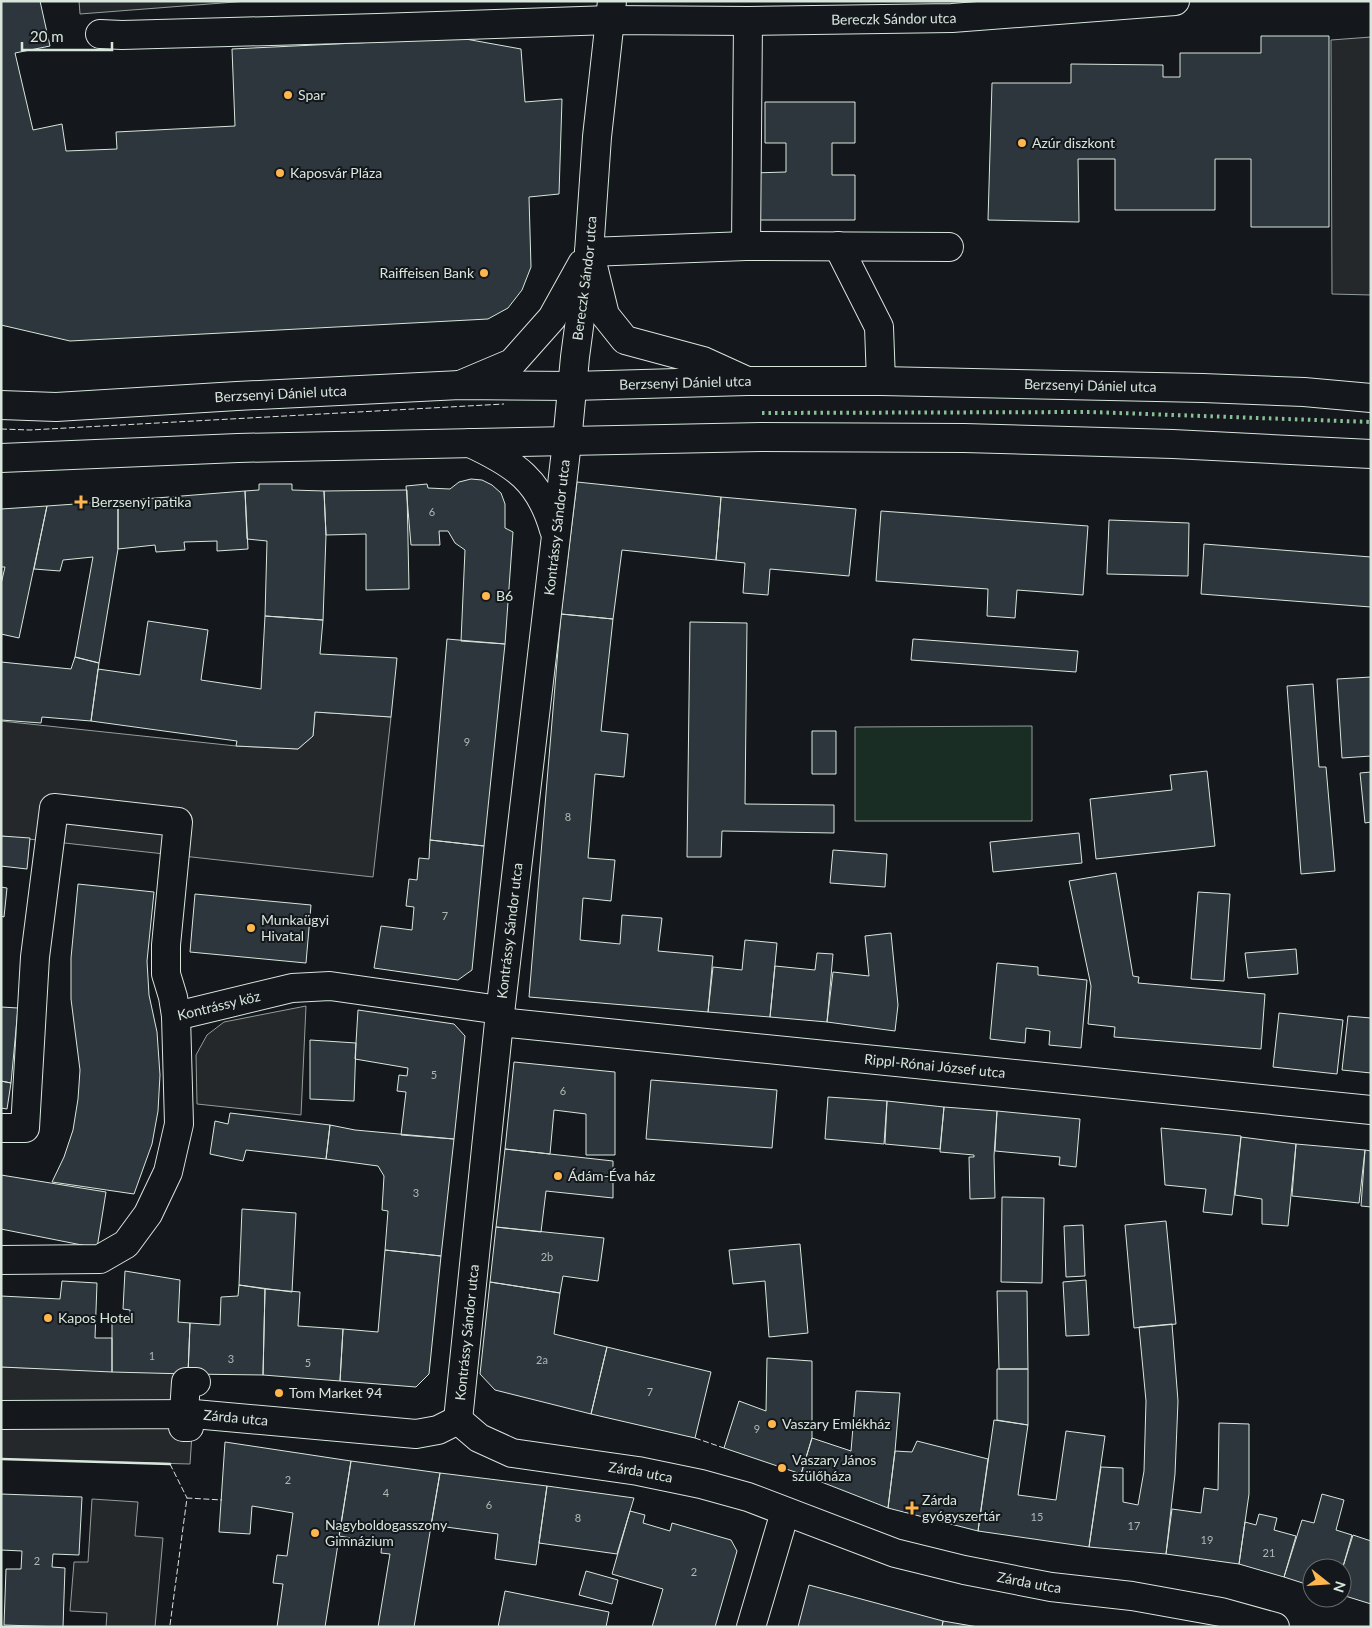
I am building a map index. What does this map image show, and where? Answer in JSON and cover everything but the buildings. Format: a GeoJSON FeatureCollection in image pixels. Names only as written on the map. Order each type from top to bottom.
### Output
{"type":"FeatureCollection","features":[{"type":"Feature","properties":{"kind":"street","name":"Bereczk Sándor utca"},"geometry":{"type":"LineString","coordinates":[[566,442],[589,252],[597,137],[611,11],[748,21],[952,18],[1000,8],[1175,1]]}},
{"type":"Feature","properties":{"kind":"street"},"geometry":{"type":"LineString","coordinates":[[100,34],[378,28],[611,11]]}},
{"type":"Feature","properties":{"kind":"street"},"geometry":{"type":"LineString","coordinates":[[746,246],[748,21]]}},
{"type":"Feature","properties":{"kind":"street"},"geometry":{"type":"LineString","coordinates":[[589,252],[746,246],[949,246]]}},
{"type":"Feature","properties":{"kind":"street"},"geometry":{"type":"LineString","coordinates":[[838,246],[879,327],[881,381]]}},
{"type":"Feature","properties":{"kind":"street"},"geometry":{"type":"LineString","coordinates":[[589,252],[605,315],[625,340],[703,361],[747,381]]}},
{"type":"Feature","properties":{"kind":"street"},"geometry":{"type":"LineString","coordinates":[[460,385],[512,363],[552,318],[589,252]]}},
{"type":"Feature","properties":{"kind":"street","name":"Berzsenyi Dániel utca"},"geometry":{"type":"LineString","coordinates":[[1,406],[56,407],[460,385],[572,386],[747,381],[881,381],[1203,388],[1304,392],[1371,398]]}},
{"type":"Feature","properties":{"kind":"street"},"geometry":{"type":"LineString","coordinates":[[1,458],[238,448],[761,437],[964,438],[1174,444],[1371,454]]}},
{"type":"Feature","properties":{"kind":"street","name":"Kontrássy Sándor utca"},"geometry":{"type":"LineString","coordinates":[[458,1420],[500,1016],[566,442]]}},
{"type":"Feature","properties":{"kind":"street"},"geometry":{"type":"LineString","coordinates":[[470,443],[498,456],[519,470],[532,484],[549,511],[555,531]]}},
{"type":"Feature","properties":{"kind":"street"},"geometry":{"type":"LineString","coordinates":[[3,1128],[25,1128],[35,957],[54,808],[178,822],[166,945],[166,974],[176,1016]]}},
{"type":"Feature","properties":{"kind":"street","name":"Kontrássy köz"},"geometry":{"type":"LineString","coordinates":[[1,1260],[100,1259],[126,1244],[148,1214],[168,1172],[179,1124],[176,1016],[292,988],[330,986],[500,1016]]}},
{"type":"Feature","properties":{"kind":"street","name":"Rippl-Rónai József utca"},"geometry":{"type":"LineString","coordinates":[[500,1016],[1371,1110]]}},
{"type":"Feature","properties":{"kind":"street"},"geometry":{"type":"LineString","coordinates":[[190,1418],[186,1382],[196,1382]]}},
{"type":"Feature","properties":{"kind":"street","name":"Zárda utca"},"geometry":{"type":"LineString","coordinates":[[1,1415],[190,1418],[416,1434],[438,1430],[458,1420],[479,1438],[512,1453],[638,1471],[701,1484],[748,1497],[895,1553],[964,1570],[1051,1587],[1132,1596],[1221,1612],[1275,1627]]}},
{"type":"Feature","properties":{"kind":"street"},"geometry":{"type":"LineString","coordinates":[[751,1627],[785,1512]]}},
{"type":"Feature","properties":{"kind":"green space"},"geometry":{"type":"Polygon","coordinates":[[[1032,726],[1032,821],[855,821],[855,727],[1032,726]]]}},
{"type":"Feature","properties":{"kind":"shaded area"},"geometry":{"type":"Polygon","coordinates":[[[79,1],[248,1],[80,14],[79,1]]]}},
{"type":"Feature","properties":{"kind":"shaded area"},"geometry":{"type":"Polygon","coordinates":[[[1371,37],[1371,295],[1332,294],[1331,40],[1371,37]]]}},
{"type":"Feature","properties":{"kind":"shaded area"},"geometry":{"type":"Polygon","coordinates":[[[315,712],[391,717],[373,877],[1,836],[1,721],[236,746],[298,749],[313,736],[315,712]]]}},
{"type":"Feature","properties":{"kind":"shaded area"},"geometry":{"type":"Polygon","coordinates":[[[306,1006],[301,1115],[197,1104],[196,1055],[207,1035],[224,1022],[306,1006]]]}},
{"type":"Feature","properties":{"kind":"shaded area"},"geometry":{"type":"Polygon","coordinates":[[[1,1367],[196,1374],[190,1464],[1,1459],[1,1367]]]}},
{"type":"Feature","properties":{"kind":"shaded area"},"geometry":{"type":"Polygon","coordinates":[[[92,1499],[138,1502],[135,1536],[163,1538],[155,1627],[106,1627],[107,1613],[70,1611],[74,1562],[88,1562],[92,1499]]]}},
{"type":"Feature","properties":{"kind":"hedge"},"geometry":{"type":"LineString","coordinates":[[762,413],[1090,412],[1371,422]]}},
{"type":"Feature","properties":{"kind":"fence"},"geometry":{"type":"LineString","coordinates":[[1,429],[30,430],[504,404]]}},
{"type":"Feature","properties":{"kind":"fence"},"geometry":{"type":"LineString","coordinates":[[695,1438],[724,1448]]}},
{"type":"Feature","properties":{"kind":"fence"},"geometry":{"type":"LineString","coordinates":[[170,1464],[187,1498]]}},
{"type":"Feature","properties":{"kind":"fence"},"geometry":{"type":"LineString","coordinates":[[170,1625],[187,1498],[222,1500]]}},
{"type":"Feature","properties":{"kind":"wall"},"geometry":{"type":"LineString","coordinates":[[1,1459],[170,1464]]}},
{"type":"Feature","properties":{"kind":"place","name":"Spar"},"geometry":{"type":"Point","coordinates":[288,95]}},
{"type":"Feature","properties":{"kind":"place","name":"Azúr diszkont"},"geometry":{"type":"Point","coordinates":[1022,143]}},
{"type":"Feature","properties":{"kind":"place","name":"Kaposvár Pláza"},"geometry":{"type":"Point","coordinates":[280,173]}},
{"type":"Feature","properties":{"kind":"place","name":"Raiffeisen Bank"},"geometry":{"type":"Point","coordinates":[484,273]}},
{"type":"Feature","properties":{"kind":"place","name":"Berzsenyi patika"},"geometry":{"type":"Point","coordinates":[81,502]}},
{"type":"Feature","properties":{"kind":"place","name":"B6"},"geometry":{"type":"Point","coordinates":[486,596]}},
{"type":"Feature","properties":{"kind":"place","name":"Munkaügyi Hivatal"},"geometry":{"type":"Point","coordinates":[251,928]}},
{"type":"Feature","properties":{"kind":"place","name":"Ádám-Éva ház"},"geometry":{"type":"Point","coordinates":[558,1176]}},
{"type":"Feature","properties":{"kind":"place","name":"Kapos Hotel"},"geometry":{"type":"Point","coordinates":[48,1318]}},
{"type":"Feature","properties":{"kind":"place","name":"Tom Market 94"},"geometry":{"type":"Point","coordinates":[279,1393]}},
{"type":"Feature","properties":{"kind":"place","name":"Vaszary Emlékház"},"geometry":{"type":"Point","coordinates":[772,1424]}},
{"type":"Feature","properties":{"kind":"place","name":"Vaszary János szülőháza"},"geometry":{"type":"Point","coordinates":[782,1468]}},
{"type":"Feature","properties":{"kind":"place","name":"Zárda gyógyszertár"},"geometry":{"type":"Point","coordinates":[912,1508]}},
{"type":"Feature","properties":{"kind":"place","name":"Nagyboldogasszony Gimnázium"},"geometry":{"type":"Point","coordinates":[315,1533]}}]}
